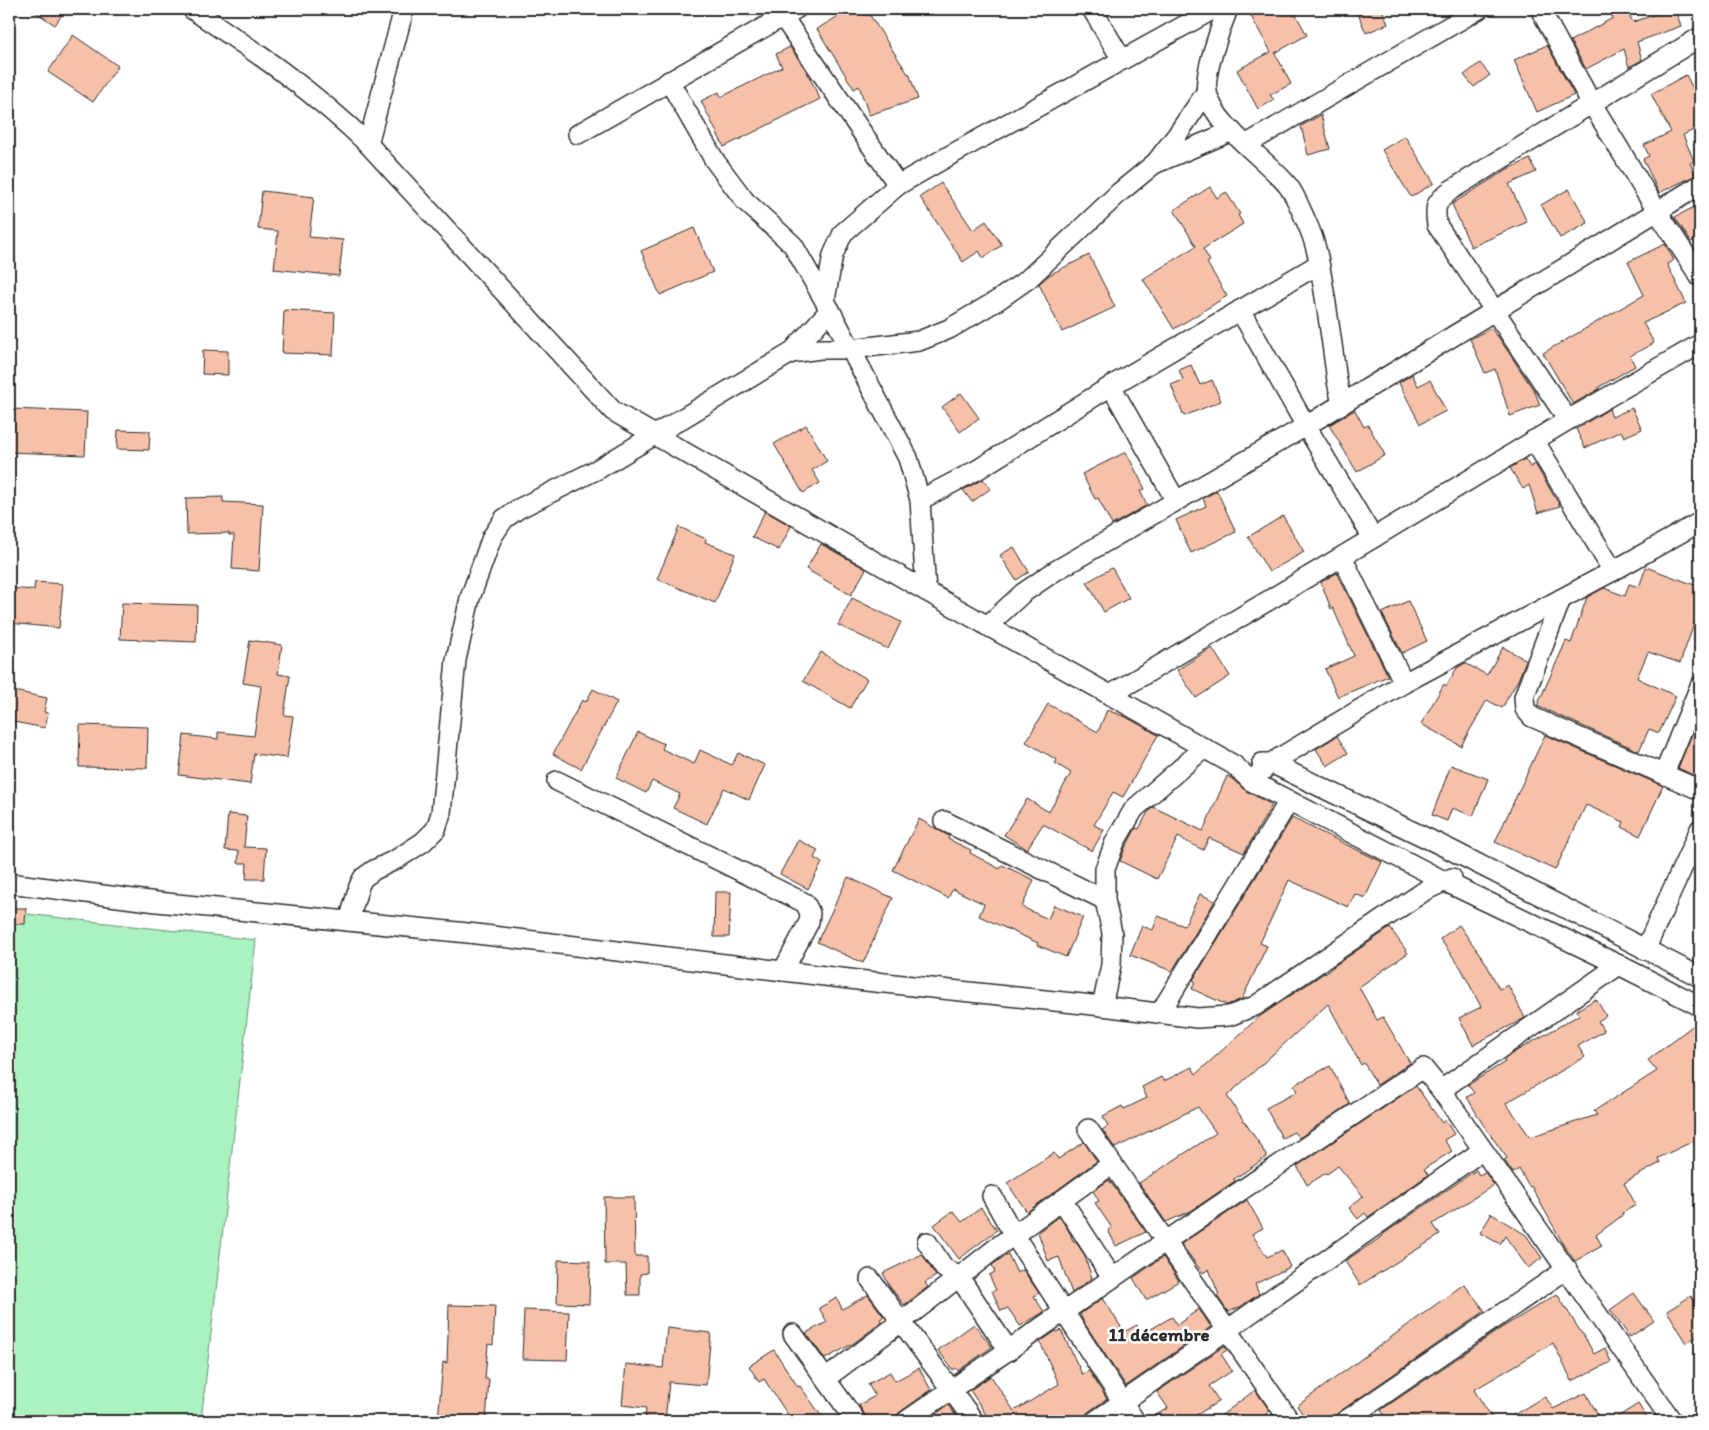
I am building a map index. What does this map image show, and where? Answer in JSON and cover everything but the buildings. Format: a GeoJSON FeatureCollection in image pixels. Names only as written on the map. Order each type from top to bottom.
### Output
{"type":"FeatureCollection","features":[{"type":"Feature","properties":{"kind":"street"},"geometry":{"type":"LineString","coordinates":[[192,9],[263,57],[343,119],[613,411],[1234,765],[1251,781],[1289,801],[1645,950],[1700,977]]}},
{"type":"Feature","properties":{"kind":"street"},"geometry":{"type":"LineString","coordinates":[[368,144],[404,9]]}},
{"type":"Feature","properties":{"kind":"street"},"geometry":{"type":"LineString","coordinates":[[1092,9],[1122,60]]}},
{"type":"Feature","properties":{"kind":"street"},"geometry":{"type":"LineString","coordinates":[[349,921],[363,878],[423,842],[436,829],[441,813],[456,660],[470,598],[492,537],[504,519],[518,509],[598,469],[791,353],[827,305],[833,255],[844,233],[898,185],[1214,9]]}},
{"type":"Feature","properties":{"kind":"street"},"geometry":{"type":"LineString","coordinates":[[1228,9],[1221,26],[1209,69],[1207,91],[1210,102],[1221,121],[1265,161],[1290,188],[1316,243],[1342,404]]}},
{"type":"Feature","properties":{"kind":"street"},"geometry":{"type":"LineString","coordinates":[[1247,144],[1479,9]]}},
{"type":"Feature","properties":{"kind":"street"},"geometry":{"type":"LineString","coordinates":[[1540,9],[1592,104],[1657,211],[1700,277]]}},
{"type":"Feature","properties":{"kind":"street"},"geometry":{"type":"LineString","coordinates":[[578,134],[669,82],[784,11],[898,185]]}},
{"type":"Feature","properties":{"kind":"street"},"geometry":{"type":"LineString","coordinates":[[1568,420],[1437,225],[1435,210],[1438,201],[1451,190],[1700,37]]}},
{"type":"Feature","properties":{"kind":"street"},"geometry":{"type":"LineString","coordinates":[[669,82],[715,161],[745,201],[792,245],[852,349],[908,458],[920,500],[926,591]]}},
{"type":"Feature","properties":{"kind":"street"},"geometry":{"type":"LineString","coordinates":[[791,353],[820,349],[852,349],[919,341],[949,328],[998,300],[1028,279],[1120,192],[1154,164],[1177,135],[1207,91]]}},
{"type":"Feature","properties":{"kind":"street"},"geometry":{"type":"LineString","coordinates":[[1154,164],[1232,130]]}},
{"type":"Feature","properties":{"kind":"street"},"geometry":{"type":"LineString","coordinates":[[988,626],[1023,593],[1055,570],[1306,426],[1700,185]]}},
{"type":"Feature","properties":{"kind":"street"},"geometry":{"type":"LineString","coordinates":[[920,500],[977,470],[1112,386],[1319,264]]}},
{"type":"Feature","properties":{"kind":"street"},"geometry":{"type":"LineString","coordinates":[[1240,310],[1373,538]]}},
{"type":"Feature","properties":{"kind":"street"},"geometry":{"type":"LineString","coordinates":[[1110,695],[1534,440],[1700,344]]}},
{"type":"Feature","properties":{"kind":"street"},"geometry":{"type":"LineString","coordinates":[[1112,386],[1176,501]]}},
{"type":"Feature","properties":{"kind":"street"},"geometry":{"type":"LineString","coordinates":[[1534,440],[1613,570]]}},
{"type":"Feature","properties":{"kind":"street"},"geometry":{"type":"LineString","coordinates":[[1251,781],[1271,763],[1404,683],[1700,522]]}},
{"type":"Feature","properties":{"kind":"street"},"geometry":{"type":"LineString","coordinates":[[1342,557],[1404,683]]}},
{"type":"Feature","properties":{"kind":"street"},"geometry":{"type":"LineString","coordinates":[[1561,599],[1524,697],[1525,709],[1532,717],[1700,790]]}},
{"type":"Feature","properties":{"kind":"street"},"geometry":{"type":"LineString","coordinates":[[1664,774],[1700,686]]}},
{"type":"Feature","properties":{"kind":"street"},"geometry":{"type":"LineString","coordinates":[[1102,1006],[1112,965],[1112,933],[1106,900],[1106,868],[1115,842],[1134,809],[1204,748]]}},
{"type":"Feature","properties":{"kind":"street"},"geometry":{"type":"LineString","coordinates":[[1234,765],[1271,763],[1619,965],[1700,1006]]}},
{"type":"Feature","properties":{"kind":"street"},"geometry":{"type":"LineString","coordinates":[[557,781],[804,902],[810,913],[808,922],[783,971]]}},
{"type":"Feature","properties":{"kind":"street"},"geometry":{"type":"LineString","coordinates":[[1160,1013],[1289,801]]}},
{"type":"Feature","properties":{"kind":"street"},"geometry":{"type":"LineString","coordinates":[[944,821],[1106,900]]}},
{"type":"Feature","properties":{"kind":"street"},"geometry":{"type":"LineString","coordinates":[[1645,950],[1699,833]]}},
{"type":"Feature","properties":{"kind":"street"},"geometry":{"type":"LineString","coordinates":[[9,883],[157,902],[468,933],[1197,1018],[1229,1016],[1255,1006],[1426,890],[1460,873]]}},
{"type":"Feature","properties":{"kind":"street"},"geometry":{"type":"LineString","coordinates":[[1441,1090],[1619,965]]}},
{"type":"Feature","properties":{"kind":"street"},"geometry":{"type":"LineString","coordinates":[[906,1421],[1166,1241],[1423,1068],[1441,1090],[1672,1421]]}},
{"type":"Feature","properties":{"kind":"street"},"geometry":{"type":"LineString","coordinates":[[1088,1129],[1290,1421]]}},
{"type":"Feature","properties":{"kind":"street"},"geometry":{"type":"LineString","coordinates":[[1095,1421],[1483,1150]]}},
{"type":"Feature","properties":{"kind":"street"},"geometry":{"type":"LineString","coordinates":[[825,1379],[902,1322],[1014,1234],[1112,1164]]}},
{"type":"Feature","properties":{"kind":"street"},"geometry":{"type":"LineString","coordinates":[[992,1196],[1014,1234],[1135,1421]]}},
{"type":"Feature","properties":{"kind":"street"},"geometry":{"type":"LineString","coordinates":[[1062,1200],[1112,1278]]}},
{"type":"Feature","properties":{"kind":"street"},"geometry":{"type":"LineString","coordinates":[[927,1242],[944,1268],[959,1277],[1009,1350]]}},
{"type":"Feature","properties":{"kind":"street"},"geometry":{"type":"LineString","coordinates":[[1345,1421],[1567,1269]]}},
{"type":"Feature","properties":{"kind":"street"},"geometry":{"type":"LineString","coordinates":[[870,1279],[974,1421]]}},
{"type":"Feature","properties":{"kind":"street"},"geometry":{"type":"LineString","coordinates":[[792,1334],[856,1421]]}},
{"type":"Feature","properties":{"kind":"green space"},"geometry":{"type":"Polygon","coordinates":[[[9,912],[256,940],[201,1421],[9,1421],[9,912]]]}},
{"type":"Feature","properties":{"kind":"district","name":"11 décembre"},"geometry":{"type":"Point","coordinates":[1159,1334]}}]}
